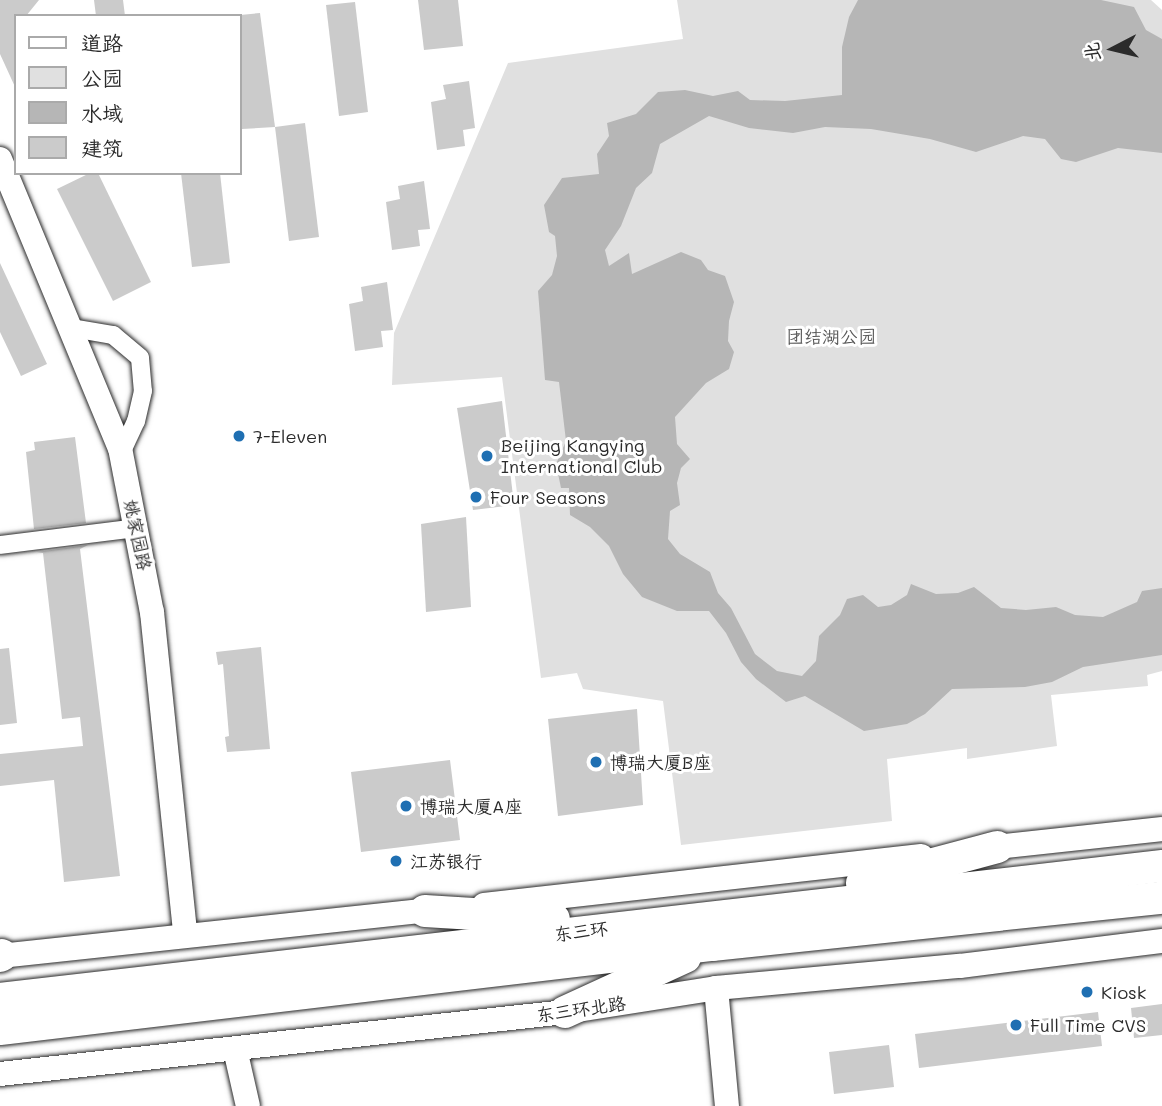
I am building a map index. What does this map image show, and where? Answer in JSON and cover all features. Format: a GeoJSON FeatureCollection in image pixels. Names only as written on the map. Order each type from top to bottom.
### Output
{"type":"FeatureCollection","features":[{"type":"Feature","properties":{"kind":"highway"},"geometry":{"type":"LineString","coordinates":[[759,910],[997,847]]}},
{"type":"Feature","properties":{"kind":"highway","name":"东三环"},"geometry":{"type":"LineString","coordinates":[[0,999],[636,924],[1162,866]]}},
{"type":"Feature","properties":{"kind":"highway","name":"东三环"},"geometry":{"type":"LineString","coordinates":[[0,1029],[712,945],[1162,898]]}},
{"type":"Feature","properties":{"kind":"highway"},"geometry":{"type":"LineString","coordinates":[[425,911],[636,924]]}},
{"type":"Feature","properties":{"kind":"highway"},"geometry":{"type":"LineString","coordinates":[[565,1012],[712,945]]}},
{"type":"Feature","properties":{"kind":"street","name":"姚家园路"},"geometry":{"type":"LineString","coordinates":[[0,159],[72,328],[121,453],[152,612],[185,934]]}},
{"type":"Feature","properties":{"kind":"street"},"geometry":{"type":"LineString","coordinates":[[72,328],[113,335],[140,358],[143,391],[136,421],[121,453]]}},
{"type":"Feature","properties":{"kind":"street"},"geometry":{"type":"LineString","coordinates":[[0,545],[137,528]]}},
{"type":"Feature","properties":{"kind":"street"},"geometry":{"type":"LineString","coordinates":[[1,956],[1162,829]]}},
{"type":"Feature","properties":{"kind":"street","name":"东三环北路"},"geometry":{"type":"LineString","coordinates":[[0,1073],[565,1012],[716,988],[960,966],[1162,941]]}},
{"type":"Feature","properties":{"kind":"street"},"geometry":{"type":"LineString","coordinates":[[716,988],[727,1106]]}},
{"type":"Feature","properties":{"kind":"street"},"geometry":{"type":"LineString","coordinates":[[235,1049],[248,1106]]}},
{"type":"Feature","properties":{"kind":"green space","name":"团结湖公园"},"geometry":{"type":"Polygon","coordinates":[[[677,0],[1151,0],[1162,10],[1162,671],[1147,675],[1148,686],[1051,695],[1057,746],[967,759],[967,748],[887,759],[892,821],[681,845],[663,701],[583,689],[577,673],[541,678],[502,377],[392,385],[394,333],[508,63],[683,39],[677,0]]]}},
{"type":"Feature","properties":{"kind":"water"},"geometry":{"type":"Polygon","coordinates":[[[858,0],[1101,0],[1134,7],[1146,30],[1162,39],[1162,153],[1118,148],[1076,162],[1061,159],[1045,139],[1023,136],[976,152],[930,139],[871,129],[825,127],[793,133],[749,128],[709,116],[660,144],[652,173],[636,188],[621,226],[605,250],[609,266],[629,253],[632,274],[681,252],[701,260],[708,270],[725,276],[734,302],[728,341],[734,352],[729,369],[706,383],[675,417],[677,444],[690,459],[681,468],[677,483],[680,505],[670,511],[668,539],[680,554],[710,572],[718,593],[731,608],[755,654],[777,671],[802,676],[816,661],[819,636],[840,615],[847,599],[863,595],[878,607],[891,605],[907,595],[911,584],[936,594],[958,593],[974,587],[1001,608],[1026,610],[1056,607],[1075,615],[1103,617],[1137,602],[1142,591],[1162,588],[1162,655],[1083,667],[1052,682],[1025,687],[952,689],[925,714],[907,724],[864,731],[805,696],[786,702],[756,679],[741,662],[726,633],[709,611],[677,611],[642,597],[623,574],[609,546],[590,527],[570,515],[569,488],[561,488],[556,464],[566,441],[559,382],[545,380],[538,291],[552,275],[557,256],[555,236],[549,232],[544,205],[562,178],[599,174],[597,154],[609,136],[607,123],[636,114],[658,92],[685,90],[713,96],[738,91],[750,100],[785,101],[842,95],[842,47],[849,17],[858,0]]]}},
{"type":"Feature","properties":{"kind":"building"},"geometry":{"type":"Polygon","coordinates":[[[0,0],[39,0],[28,14],[14,14],[14,85],[0,54],[0,0]]]}},
{"type":"Feature","properties":{"kind":"building"},"geometry":{"type":"Polygon","coordinates":[[[94,0],[123,0],[125,14],[96,14],[94,0]]]}},
{"type":"Feature","properties":{"kind":"building"},"geometry":{"type":"Polygon","coordinates":[[[418,0],[458,0],[463,46],[424,50],[418,0]]]}},
{"type":"Feature","properties":{"kind":"building"},"geometry":{"type":"Polygon","coordinates":[[[355,2],[368,112],[339,116],[326,5],[355,2]]]}},
{"type":"Feature","properties":{"kind":"building"},"geometry":{"type":"Polygon","coordinates":[[[260,13],[275,127],[242,129],[242,15],[260,13]]]}},
{"type":"Feature","properties":{"kind":"building"},"geometry":{"type":"Polygon","coordinates":[[[469,81],[475,128],[463,130],[465,146],[437,150],[431,102],[446,99],[443,85],[469,81]]]}},
{"type":"Feature","properties":{"kind":"building"},"geometry":{"type":"Polygon","coordinates":[[[305,123],[319,237],[289,241],[275,127],[305,123]]]}},
{"type":"Feature","properties":{"kind":"building"},"geometry":{"type":"Polygon","coordinates":[[[86,175],[99,175],[151,282],[113,301],[57,189],[86,175]]]}},
{"type":"Feature","properties":{"kind":"building"},"geometry":{"type":"Polygon","coordinates":[[[181,175],[220,175],[230,263],[192,267],[181,175]]]}},
{"type":"Feature","properties":{"kind":"building"},"geometry":{"type":"Polygon","coordinates":[[[424,181],[430,229],[418,230],[420,246],[392,250],[386,202],[400,199],[398,186],[424,181]]]}},
{"type":"Feature","properties":{"kind":"building"},"geometry":{"type":"Polygon","coordinates":[[[0,263],[47,364],[21,376],[0,332],[0,263]]]}},
{"type":"Feature","properties":{"kind":"building"},"geometry":{"type":"Polygon","coordinates":[[[387,282],[393,330],[381,331],[383,347],[355,351],[349,304],[363,301],[361,287],[387,282]]]}},
{"type":"Feature","properties":{"kind":"building","name":"Beijing Kangying International Club"},"geometry":{"type":"Polygon","coordinates":[[[502,401],[514,505],[473,510],[457,408],[502,401]]]}},
{"type":"Feature","properties":{"kind":"building"},"geometry":{"type":"Polygon","coordinates":[[[75,437],[86,523],[34,529],[26,452],[35,450],[34,442],[75,437]]]}},
{"type":"Feature","properties":{"kind":"building"},"geometry":{"type":"Polygon","coordinates":[[[466,517],[471,607],[426,612],[421,524],[466,517]]]}},
{"type":"Feature","properties":{"kind":"building"},"geometry":{"type":"Polygon","coordinates":[[[88,545],[80,549],[120,876],[64,882],[54,780],[0,786],[0,754],[83,746],[80,717],[62,719],[43,553],[37,552],[88,545]]]}},
{"type":"Feature","properties":{"kind":"building"},"geometry":{"type":"Polygon","coordinates":[[[261,647],[270,749],[227,752],[225,737],[229,736],[223,664],[218,665],[216,652],[261,647]]]}},
{"type":"Feature","properties":{"kind":"building"},"geometry":{"type":"Polygon","coordinates":[[[9,648],[17,723],[0,725],[0,649],[9,648]]]}},
{"type":"Feature","properties":{"kind":"building","name":"博瑞大厦B座"},"geometry":{"type":"Polygon","coordinates":[[[637,709],[643,805],[558,816],[548,719],[637,709]]]}},
{"type":"Feature","properties":{"kind":"building","name":"博瑞大厦A座"},"geometry":{"type":"Polygon","coordinates":[[[450,760],[460,840],[361,852],[351,772],[450,760]]]}},
{"type":"Feature","properties":{"kind":"building"},"geometry":{"type":"Polygon","coordinates":[[[1162,1004],[1162,1035],[1134,1038],[1131,1008],[1162,1004]]]}},
{"type":"Feature","properties":{"kind":"building"},"geometry":{"type":"Polygon","coordinates":[[[1098,1012],[1102,1046],[919,1068],[915,1034],[1098,1012]]]}},
{"type":"Feature","properties":{"kind":"building"},"geometry":{"type":"Polygon","coordinates":[[[889,1045],[894,1087],[834,1094],[829,1052],[889,1045]]]}},
{"type":"Feature","properties":{"kind":"place","name":"7-Eleven"},"geometry":{"type":"Point","coordinates":[239,436]}},
{"type":"Feature","properties":{"kind":"place","name":"Beijing Kangying International Club"},"geometry":{"type":"Point","coordinates":[487,456]}},
{"type":"Feature","properties":{"kind":"place","name":"Four Seasons"},"geometry":{"type":"Point","coordinates":[476,497]}},
{"type":"Feature","properties":{"kind":"place","name":"博瑞大厦B座"},"geometry":{"type":"Point","coordinates":[596,762]}},
{"type":"Feature","properties":{"kind":"place","name":"博瑞大厦A座"},"geometry":{"type":"Point","coordinates":[406,806]}},
{"type":"Feature","properties":{"kind":"place","name":"江苏银行"},"geometry":{"type":"Point","coordinates":[396,861]}},
{"type":"Feature","properties":{"kind":"place","name":"Kiosk"},"geometry":{"type":"Point","coordinates":[1087,992]}},
{"type":"Feature","properties":{"kind":"place","name":"Full Time CVS"},"geometry":{"type":"Point","coordinates":[1016,1025]}}]}
